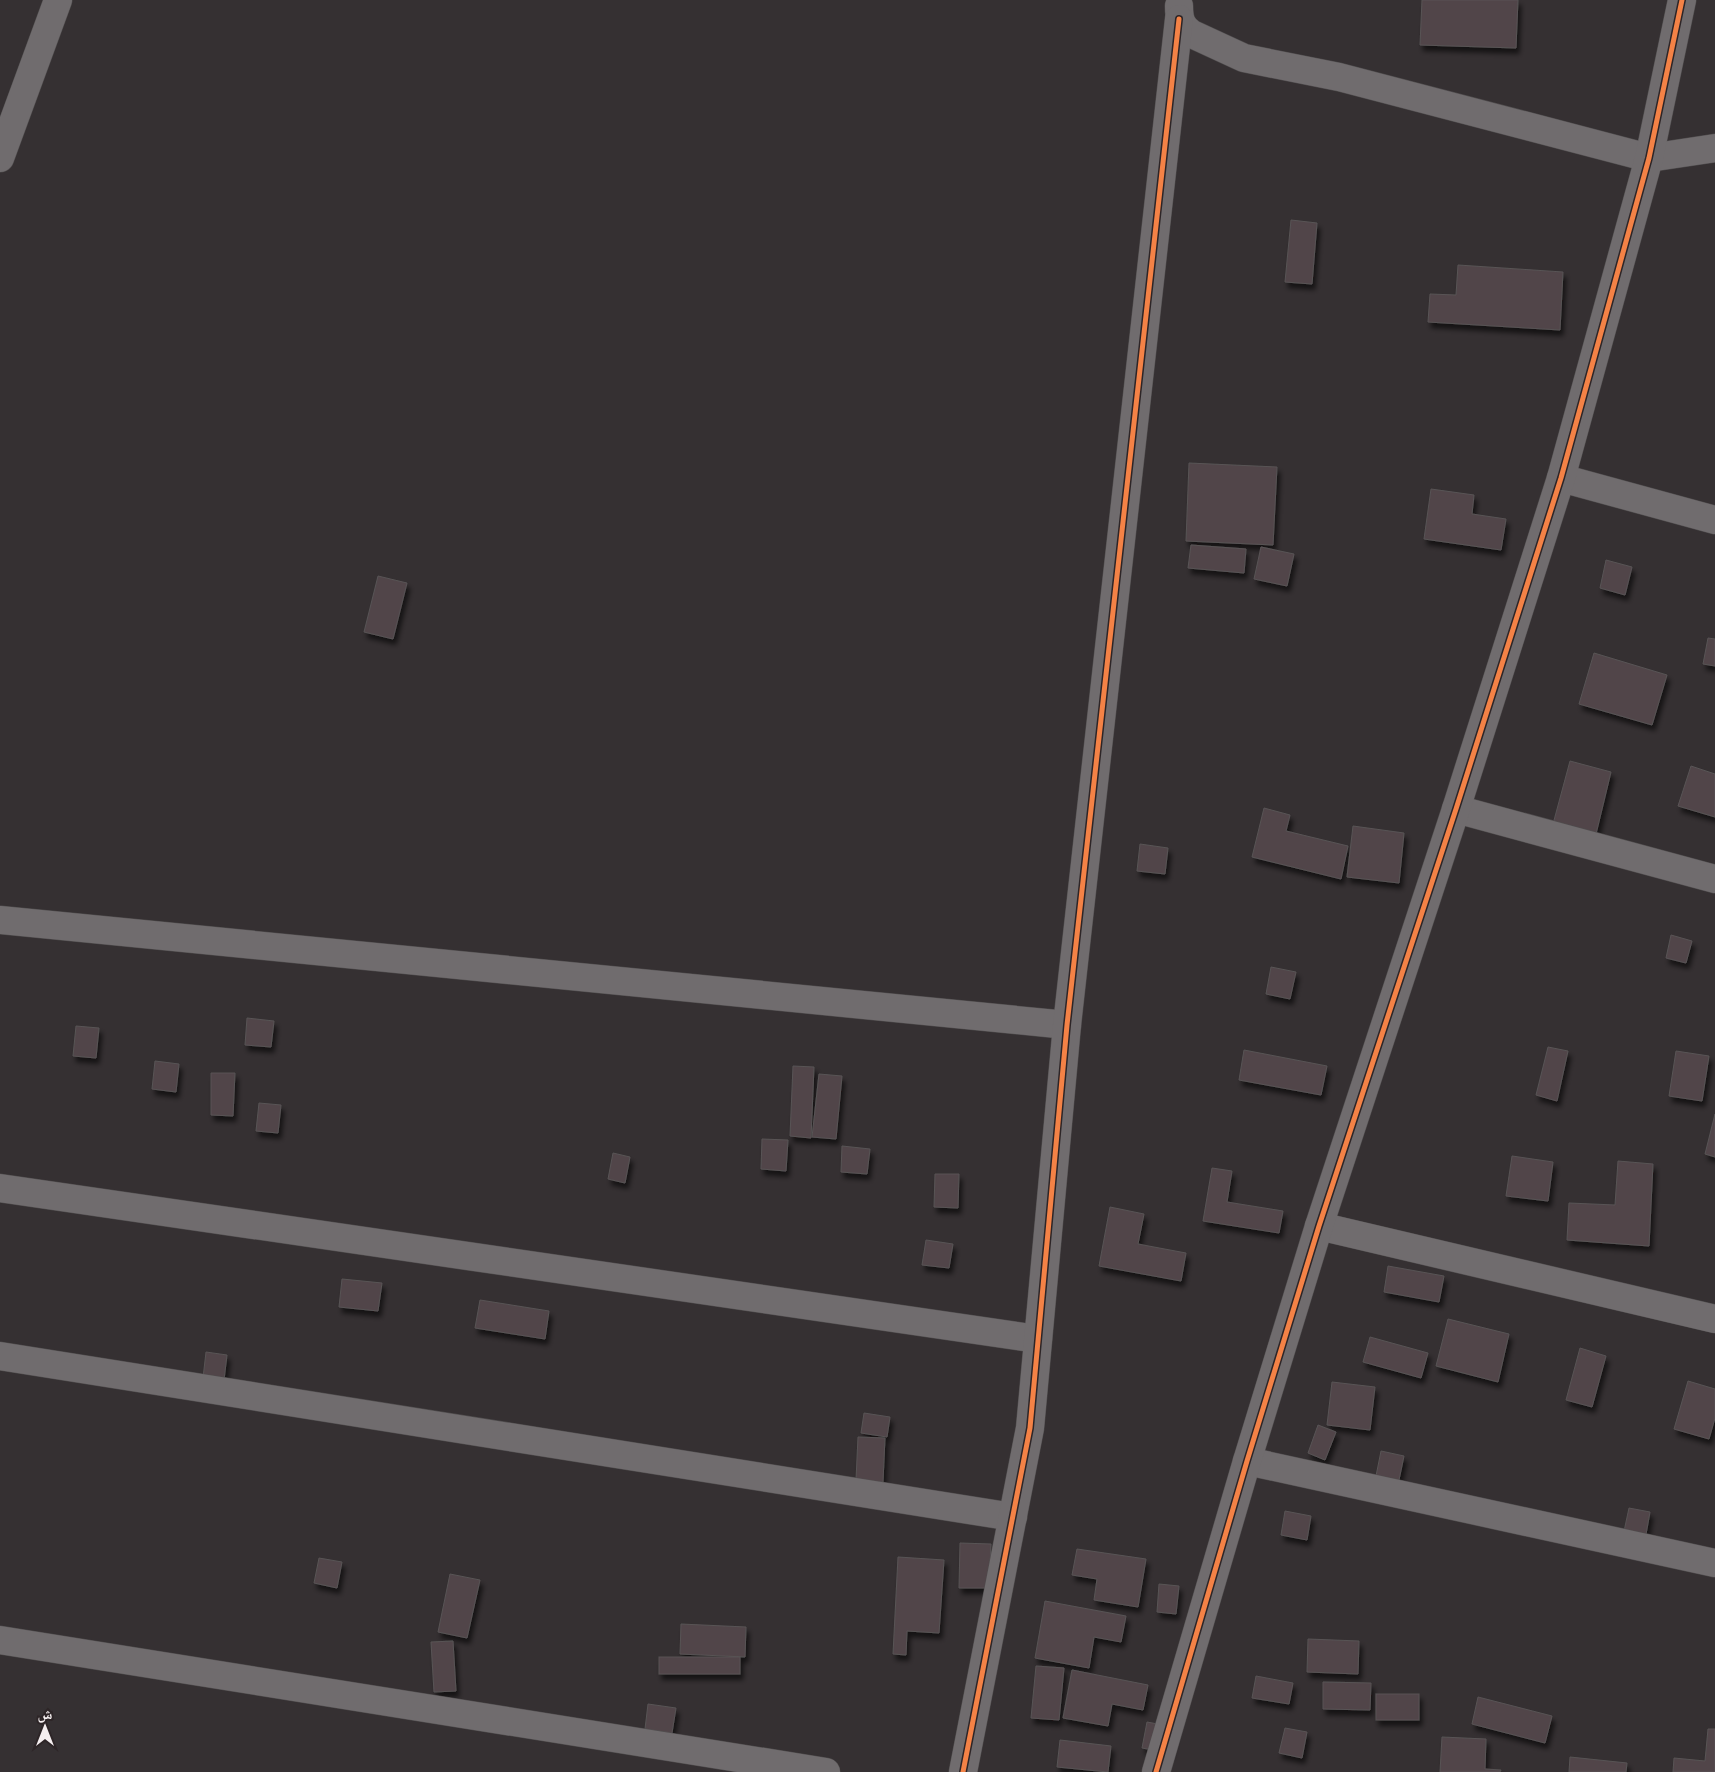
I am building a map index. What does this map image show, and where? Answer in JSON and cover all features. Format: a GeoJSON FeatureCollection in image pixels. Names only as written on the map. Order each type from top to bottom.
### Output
{"type":"FeatureCollection","features":[{"type":"Feature","properties":{"kind":"street"},"geometry":{"type":"LineString","coordinates":[[0,158],[58,0]]}},
{"type":"Feature","properties":{"kind":"street"},"geometry":{"type":"LineString","coordinates":[[1156,1772],[1318,1226],[1456,809],[1561,478],[1648,158],[1682,0]]}},
{"type":"Feature","properties":{"kind":"street"},"geometry":{"type":"LineString","coordinates":[[1179,9],[1184,29],[1244,58],[1339,77],[1648,158],[1715,148]]}},
{"type":"Feature","properties":{"kind":"street"},"geometry":{"type":"LineString","coordinates":[[963,1772],[1030,1428],[1067,1025],[1179,9]]}},
{"type":"Feature","properties":{"kind":"street"},"geometry":{"type":"LineString","coordinates":[[1561,478],[1715,520]]}},
{"type":"Feature","properties":{"kind":"street"},"geometry":{"type":"LineString","coordinates":[[1456,809],[1715,879]]}},
{"type":"Feature","properties":{"kind":"street"},"geometry":{"type":"LineString","coordinates":[[0,920],[1067,1025]]}},
{"type":"Feature","properties":{"kind":"street"},"geometry":{"type":"LineString","coordinates":[[0,1188],[1038,1339]]}},
{"type":"Feature","properties":{"kind":"street"},"geometry":{"type":"LineString","coordinates":[[1318,1226],[1715,1318]]}},
{"type":"Feature","properties":{"kind":"street"},"geometry":{"type":"LineString","coordinates":[[0,1356],[1013,1517]]}},
{"type":"Feature","properties":{"kind":"street"},"geometry":{"type":"LineString","coordinates":[[1247,1461],[1715,1563]]}},
{"type":"Feature","properties":{"kind":"street"},"geometry":{"type":"LineString","coordinates":[[0,1640],[826,1772]]}},
{"type":"Feature","properties":{"kind":"building"},"geometry":{"type":"Polygon","coordinates":[[[1422,0],[1518,0],[1516,48],[1420,45],[1422,0]]]}},
{"type":"Feature","properties":{"kind":"building"},"geometry":{"type":"Polygon","coordinates":[[[1291,220],[1317,223],[1312,284],[1285,282],[1291,220]]]}},
{"type":"Feature","properties":{"kind":"building"},"geometry":{"type":"Polygon","coordinates":[[[1458,265],[1563,272],[1560,330],[1428,322],[1430,294],[1456,295],[1458,265]]]}},
{"type":"Feature","properties":{"kind":"building"},"geometry":{"type":"Polygon","coordinates":[[[1189,463],[1277,467],[1273,545],[1186,541],[1189,463]]]}},
{"type":"Feature","properties":{"kind":"building"},"geometry":{"type":"Polygon","coordinates":[[[1431,489],[1474,495],[1472,514],[1506,519],[1501,550],[1424,539],[1431,489]]]}},
{"type":"Feature","properties":{"kind":"building"},"geometry":{"type":"Polygon","coordinates":[[[1191,545],[1246,549],[1244,573],[1188,568],[1191,545]]]}},
{"type":"Feature","properties":{"kind":"building"},"geometry":{"type":"Polygon","coordinates":[[[1261,547],[1294,554],[1287,586],[1254,579],[1261,547]]]}},
{"type":"Feature","properties":{"kind":"building"},"geometry":{"type":"Polygon","coordinates":[[[1606,560],[1632,567],[1625,595],[1600,588],[1606,560]]]}},
{"type":"Feature","properties":{"kind":"building"},"geometry":{"type":"Polygon","coordinates":[[[378,576],[407,583],[393,639],[364,632],[378,576]]]}},
{"type":"Feature","properties":{"kind":"building"},"geometry":{"type":"Polygon","coordinates":[[[1708,638],[1715,639],[1715,666],[1703,664],[1708,638]]]}},
{"type":"Feature","properties":{"kind":"building"},"geometry":{"type":"Polygon","coordinates":[[[1594,653],[1667,675],[1652,725],[1579,704],[1594,653]]]}},
{"type":"Feature","properties":{"kind":"building"},"geometry":{"type":"Polygon","coordinates":[[[1570,761],[1611,772],[1596,834],[1553,824],[1570,761]]]}},
{"type":"Feature","properties":{"kind":"building"},"geometry":{"type":"Polygon","coordinates":[[[1691,766],[1715,774],[1715,817],[1678,806],[1691,766]]]}},
{"type":"Feature","properties":{"kind":"building"},"geometry":{"type":"Polygon","coordinates":[[[1264,808],[1290,815],[1286,831],[1348,846],[1341,879],[1252,857],[1264,808]]]}},
{"type":"Feature","properties":{"kind":"building"},"geometry":{"type":"Polygon","coordinates":[[[1353,826],[1404,833],[1399,883],[1347,877],[1353,826]]]}},
{"type":"Feature","properties":{"kind":"building"},"geometry":{"type":"Polygon","coordinates":[[[1140,844],[1168,848],[1165,874],[1137,871],[1140,844]]]}},
{"type":"Feature","properties":{"kind":"building"},"geometry":{"type":"Polygon","coordinates":[[[1671,935],[1692,941],[1686,963],[1666,958],[1671,935]]]}},
{"type":"Feature","properties":{"kind":"building"},"geometry":{"type":"Polygon","coordinates":[[[1271,967],[1296,972],[1290,999],[1266,994],[1271,967]]]}},
{"type":"Feature","properties":{"kind":"building"},"geometry":{"type":"Polygon","coordinates":[[[247,1018],[274,1021],[271,1047],[245,1045],[247,1018]]]}},
{"type":"Feature","properties":{"kind":"building"},"geometry":{"type":"Polygon","coordinates":[[[76,1026],[99,1028],[96,1058],[73,1056],[76,1026]]]}},
{"type":"Feature","properties":{"kind":"building"},"geometry":{"type":"Polygon","coordinates":[[[1548,1047],[1568,1051],[1557,1101],[1536,1095],[1548,1047]]]}},
{"type":"Feature","properties":{"kind":"building"},"geometry":{"type":"Polygon","coordinates":[[[1244,1050],[1327,1066],[1321,1095],[1239,1080],[1244,1050]]]}},
{"type":"Feature","properties":{"kind":"building"},"geometry":{"type":"Polygon","coordinates":[[[1676,1051],[1709,1056],[1702,1101],[1669,1096],[1676,1051]]]}},
{"type":"Feature","properties":{"kind":"building"},"geometry":{"type":"Polygon","coordinates":[[[155,1061],[179,1064],[176,1092],[152,1089],[155,1061]]]}},
{"type":"Feature","properties":{"kind":"building"},"geometry":{"type":"Polygon","coordinates":[[[793,1066],[814,1067],[811,1138],[790,1136],[793,1066]]]}},
{"type":"Feature","properties":{"kind":"building"},"geometry":{"type":"Polygon","coordinates":[[[211,1073],[235,1073],[233,1116],[211,1115],[211,1073]]]}},
{"type":"Feature","properties":{"kind":"building"},"geometry":{"type":"Polygon","coordinates":[[[819,1074],[842,1076],[836,1139],[812,1137],[819,1074]]]}},
{"type":"Feature","properties":{"kind":"building"},"geometry":{"type":"Polygon","coordinates":[[[259,1103],[281,1105],[278,1133],[256,1131],[259,1103]]]}},
{"type":"Feature","properties":{"kind":"building"},"geometry":{"type":"Polygon","coordinates":[[[1715,1114],[1715,1157],[1705,1154],[1715,1114]]]}},
{"type":"Feature","properties":{"kind":"building"},"geometry":{"type":"Polygon","coordinates":[[[762,1139],[788,1140],[786,1171],[761,1169],[762,1139]]]}},
{"type":"Feature","properties":{"kind":"building"},"geometry":{"type":"Polygon","coordinates":[[[842,1146],[870,1149],[867,1174],[841,1172],[842,1146]]]}},
{"type":"Feature","properties":{"kind":"building"},"geometry":{"type":"Polygon","coordinates":[[[613,1153],[630,1157],[625,1183],[608,1179],[613,1153]]]}},
{"type":"Feature","properties":{"kind":"building"},"geometry":{"type":"Polygon","coordinates":[[[1512,1156],[1553,1162],[1548,1201],[1506,1196],[1512,1156]]]}},
{"type":"Feature","properties":{"kind":"building"},"geometry":{"type":"Polygon","coordinates":[[[1618,1161],[1653,1164],[1649,1246],[1567,1240],[1569,1203],[1615,1205],[1618,1161]]]}},
{"type":"Feature","properties":{"kind":"building"},"geometry":{"type":"Polygon","coordinates":[[[1212,1168],[1232,1171],[1227,1202],[1283,1211],[1279,1233],[1203,1221],[1212,1168]]]}},
{"type":"Feature","properties":{"kind":"building"},"geometry":{"type":"Polygon","coordinates":[[[935,1174],[959,1174],[958,1208],[934,1207],[935,1174]]]}},
{"type":"Feature","properties":{"kind":"building"},"geometry":{"type":"Polygon","coordinates":[[[1110,1207],[1144,1214],[1138,1244],[1186,1253],[1181,1281],[1099,1266],[1110,1207]]]}},
{"type":"Feature","properties":{"kind":"building"},"geometry":{"type":"Polygon","coordinates":[[[926,1240],[953,1244],[949,1268],[922,1265],[926,1240]]]}},
{"type":"Feature","properties":{"kind":"building"},"geometry":{"type":"Polygon","coordinates":[[[1388,1266],[1444,1276],[1439,1302],[1384,1292],[1388,1266]]]}},
{"type":"Feature","properties":{"kind":"building"},"geometry":{"type":"Polygon","coordinates":[[[342,1279],[382,1283],[378,1311],[339,1307],[342,1279]]]}},
{"type":"Feature","properties":{"kind":"building"},"geometry":{"type":"Polygon","coordinates":[[[480,1300],[549,1311],[545,1339],[475,1328],[480,1300]]]}},
{"type":"Feature","properties":{"kind":"building"},"geometry":{"type":"Polygon","coordinates":[[[1448,1319],[1509,1334],[1498,1382],[1436,1366],[1448,1319]]]}},
{"type":"Feature","properties":{"kind":"building"},"geometry":{"type":"Polygon","coordinates":[[[1370,1337],[1428,1353],[1421,1378],[1363,1362],[1370,1337]]]}},
{"type":"Feature","properties":{"kind":"building"},"geometry":{"type":"Polygon","coordinates":[[[1580,1348],[1606,1356],[1592,1407],[1566,1400],[1580,1348]]]}},
{"type":"Feature","properties":{"kind":"building"},"geometry":{"type":"Polygon","coordinates":[[[206,1352],[227,1355],[224,1380],[203,1378],[206,1352]]]}},
{"type":"Feature","properties":{"kind":"building"},"geometry":{"type":"Polygon","coordinates":[[[1688,1381],[1715,1389],[1715,1418],[1709,1439],[1674,1429],[1688,1381]]]}},
{"type":"Feature","properties":{"kind":"building"},"geometry":{"type":"Polygon","coordinates":[[[1332,1382],[1375,1387],[1370,1430],[1327,1425],[1332,1382]]]}},
{"type":"Feature","properties":{"kind":"building"},"geometry":{"type":"Polygon","coordinates":[[[864,1413],[890,1417],[887,1437],[861,1433],[864,1413]]]}},
{"type":"Feature","properties":{"kind":"building"},"geometry":{"type":"Polygon","coordinates":[[[1318,1425],[1336,1432],[1325,1460],[1308,1453],[1318,1425]]]}},
{"type":"Feature","properties":{"kind":"building"},"geometry":{"type":"Polygon","coordinates":[[[858,1437],[885,1438],[883,1482],[856,1480],[858,1437]]]}},
{"type":"Feature","properties":{"kind":"building"},"geometry":{"type":"Polygon","coordinates":[[[1381,1451],[1404,1456],[1399,1480],[1376,1476],[1381,1451]]]}},
{"type":"Feature","properties":{"kind":"building"},"geometry":{"type":"Polygon","coordinates":[[[1629,1508],[1650,1512],[1645,1540],[1623,1536],[1629,1508]]]}},
{"type":"Feature","properties":{"kind":"building"},"geometry":{"type":"Polygon","coordinates":[[[1285,1511],[1311,1516],[1307,1540],[1281,1535],[1285,1511]]]}},
{"type":"Feature","properties":{"kind":"building"},"geometry":{"type":"Polygon","coordinates":[[[960,1543],[991,1544],[989,1588],[959,1588],[960,1543]]]}},
{"type":"Feature","properties":{"kind":"building"},"geometry":{"type":"Polygon","coordinates":[[[1077,1549],[1146,1559],[1138,1607],[1094,1600],[1097,1579],[1072,1575],[1077,1549]]]}},
{"type":"Feature","properties":{"kind":"building"},"geometry":{"type":"Polygon","coordinates":[[[898,1557],[944,1560],[939,1633],[907,1631],[906,1655],[893,1654],[898,1557]]]}},
{"type":"Feature","properties":{"kind":"building"},"geometry":{"type":"Polygon","coordinates":[[[319,1558],[342,1562],[337,1588],[314,1583],[319,1558]]]}},
{"type":"Feature","properties":{"kind":"building"},"geometry":{"type":"Polygon","coordinates":[[[450,1574],[480,1580],[467,1638],[438,1632],[450,1574]]]}},
{"type":"Feature","properties":{"kind":"building"},"geometry":{"type":"Polygon","coordinates":[[[1159,1584],[1179,1586],[1176,1614],[1157,1612],[1159,1584]]]}},
{"type":"Feature","properties":{"kind":"building"},"geometry":{"type":"Polygon","coordinates":[[[1045,1601],[1126,1616],[1121,1642],[1094,1637],[1089,1668],[1035,1658],[1045,1601]]]}},
{"type":"Feature","properties":{"kind":"building"},"geometry":{"type":"Polygon","coordinates":[[[681,1624],[746,1627],[745,1657],[680,1654],[681,1624]]]}},
{"type":"Feature","properties":{"kind":"building"},"geometry":{"type":"Polygon","coordinates":[[[1308,1639],[1359,1641],[1358,1674],[1307,1672],[1308,1639]]]}},
{"type":"Feature","properties":{"kind":"building"},"geometry":{"type":"Polygon","coordinates":[[[453,1641],[456,1691],[434,1692],[431,1642],[453,1641]]]}},
{"type":"Feature","properties":{"kind":"building"},"geometry":{"type":"Polygon","coordinates":[[[659,1657],[740,1657],[740,1674],[659,1674],[659,1657]]]}},
{"type":"Feature","properties":{"kind":"building"},"geometry":{"type":"Polygon","coordinates":[[[1036,1666],[1064,1668],[1059,1720],[1031,1718],[1036,1666]]]}},
{"type":"Feature","properties":{"kind":"building"},"geometry":{"type":"Polygon","coordinates":[[[1072,1670],[1148,1685],[1143,1710],[1112,1704],[1108,1726],[1063,1718],[1072,1670]]]}},
{"type":"Feature","properties":{"kind":"building"},"geometry":{"type":"Polygon","coordinates":[[[1256,1676],[1293,1683],[1289,1704],[1252,1698],[1256,1676]]]}},
{"type":"Feature","properties":{"kind":"building"},"geometry":{"type":"Polygon","coordinates":[[[1323,1682],[1371,1683],[1370,1710],[1323,1709],[1323,1682]]]}},
{"type":"Feature","properties":{"kind":"building"},"geometry":{"type":"Polygon","coordinates":[[[1376,1694],[1419,1694],[1419,1720],[1376,1720],[1376,1694]]]}},
{"type":"Feature","properties":{"kind":"building"},"geometry":{"type":"Polygon","coordinates":[[[1478,1697],[1552,1716],[1545,1743],[1472,1724],[1478,1697]]]}},
{"type":"Feature","properties":{"kind":"building"},"geometry":{"type":"Polygon","coordinates":[[[648,1704],[676,1708],[672,1733],[645,1729],[648,1704]]]}},
{"type":"Feature","properties":{"kind":"building"},"geometry":{"type":"Polygon","coordinates":[[[1147,1722],[1174,1727],[1169,1753],[1142,1748],[1147,1722]]]}},
{"type":"Feature","properties":{"kind":"building"},"geometry":{"type":"Polygon","coordinates":[[[1285,1728],[1307,1732],[1302,1758],[1279,1753],[1285,1728]]]}},
{"type":"Feature","properties":{"kind":"building"},"geometry":{"type":"Polygon","coordinates":[[[1708,1729],[1715,1729],[1715,1772],[1673,1772],[1674,1758],[1705,1761],[1708,1729]]]}},
{"type":"Feature","properties":{"kind":"building"},"geometry":{"type":"Polygon","coordinates":[[[1442,1737],[1486,1739],[1485,1769],[1501,1770],[1500,1772],[1440,1772],[1442,1737]]]}},
{"type":"Feature","properties":{"kind":"building"},"geometry":{"type":"Polygon","coordinates":[[[1060,1740],[1111,1746],[1108,1772],[1057,1767],[1060,1740]]]}},
{"type":"Feature","properties":{"kind":"building"},"geometry":{"type":"Polygon","coordinates":[[[1570,1757],[1627,1763],[1626,1772],[1569,1772],[1570,1757]]]}},
{"type":"Feature","properties":{"kind":"cycle path"},"geometry":{"type":"LineString","coordinates":[[1156,1772],[1247,1461],[1319,1226],[1456,809],[1561,478],[1649,158],[1682,0]]}},
{"type":"Feature","properties":{"kind":"cycle path"},"geometry":{"type":"LineString","coordinates":[[963,1772],[1030,1428],[1067,1025],[1179,19]]}}]}
